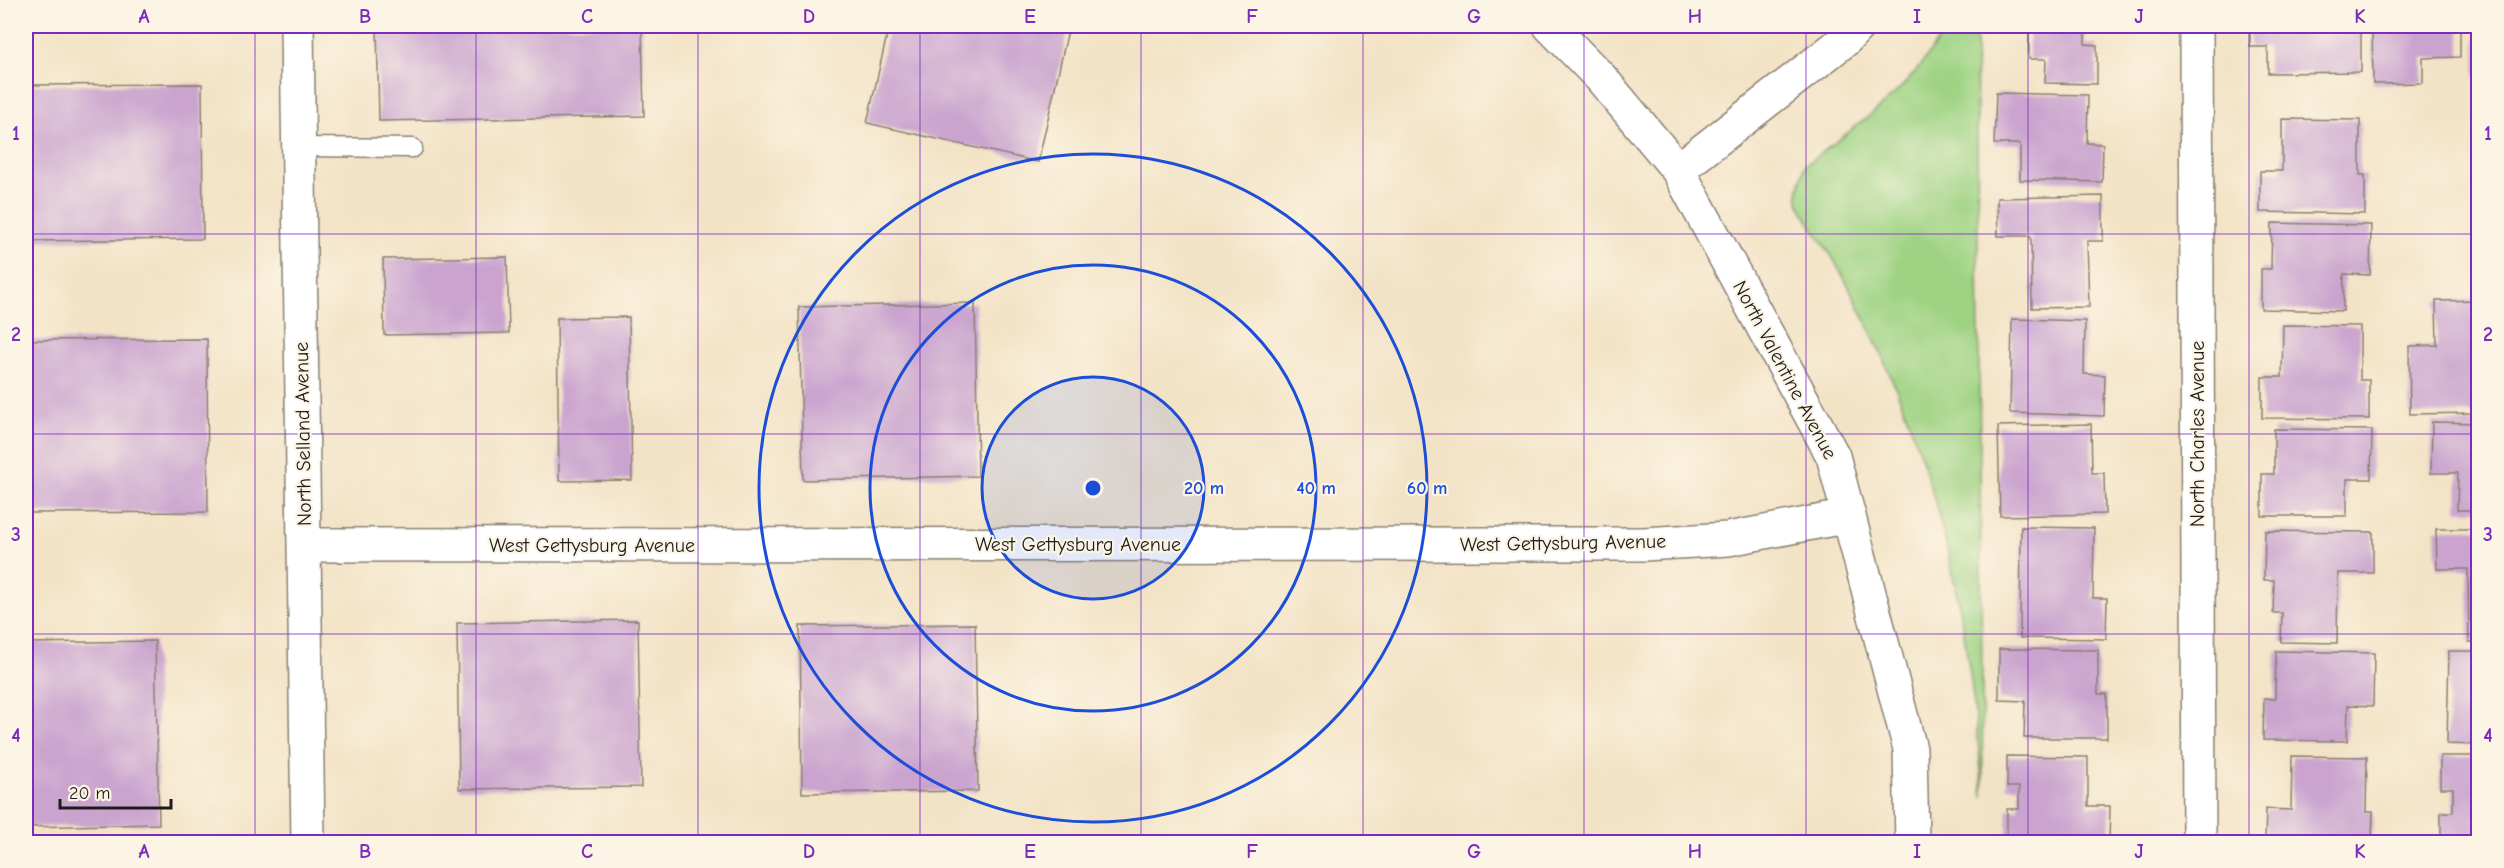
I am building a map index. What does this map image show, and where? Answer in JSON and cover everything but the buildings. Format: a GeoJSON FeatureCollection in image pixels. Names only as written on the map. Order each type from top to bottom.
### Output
{"type":"FeatureCollection","features":[{"type":"Feature","properties":{"kind":"street","name":"North Selland Avenue"},"geometry":{"type":"LineString","coordinates":[[297,26],[308,843]]}},
{"type":"Feature","properties":{"kind":"street","name":"North Valentine Avenue"},"geometry":{"type":"LineString","coordinates":[[1550,26],[1601,78],[1678,170],[1833,456],[1910,749],[1912,843]]}},
{"type":"Feature","properties":{"kind":"street"},"geometry":{"type":"LineString","coordinates":[[1678,170],[1845,40],[1858,26]]}},
{"type":"Feature","properties":{"kind":"street","name":"North Charles Avenue"},"geometry":{"type":"LineString","coordinates":[[2196,26],[2199,843]]}},
{"type":"Feature","properties":{"kind":"street","name":"West Gettysburg Avenue"},"geometry":{"type":"LineString","coordinates":[[304,545],[1644,544],[1728,539],[1849,516]]}},
{"type":"Feature","properties":{"kind":"lane"},"geometry":{"type":"LineString","coordinates":[[299,147],[413,148]]}},
{"type":"Feature","properties":{"kind":"green space"},"geometry":{"type":"Polygon","coordinates":[[[1945,26],[1976,26],[1983,797],[1973,692],[1965,641],[1956,590],[1932,490],[1897,391],[1875,341],[1843,276],[1798,201],[1804,166],[1884,104],[1902,87],[1933,48],[1945,26]]]}}]}
